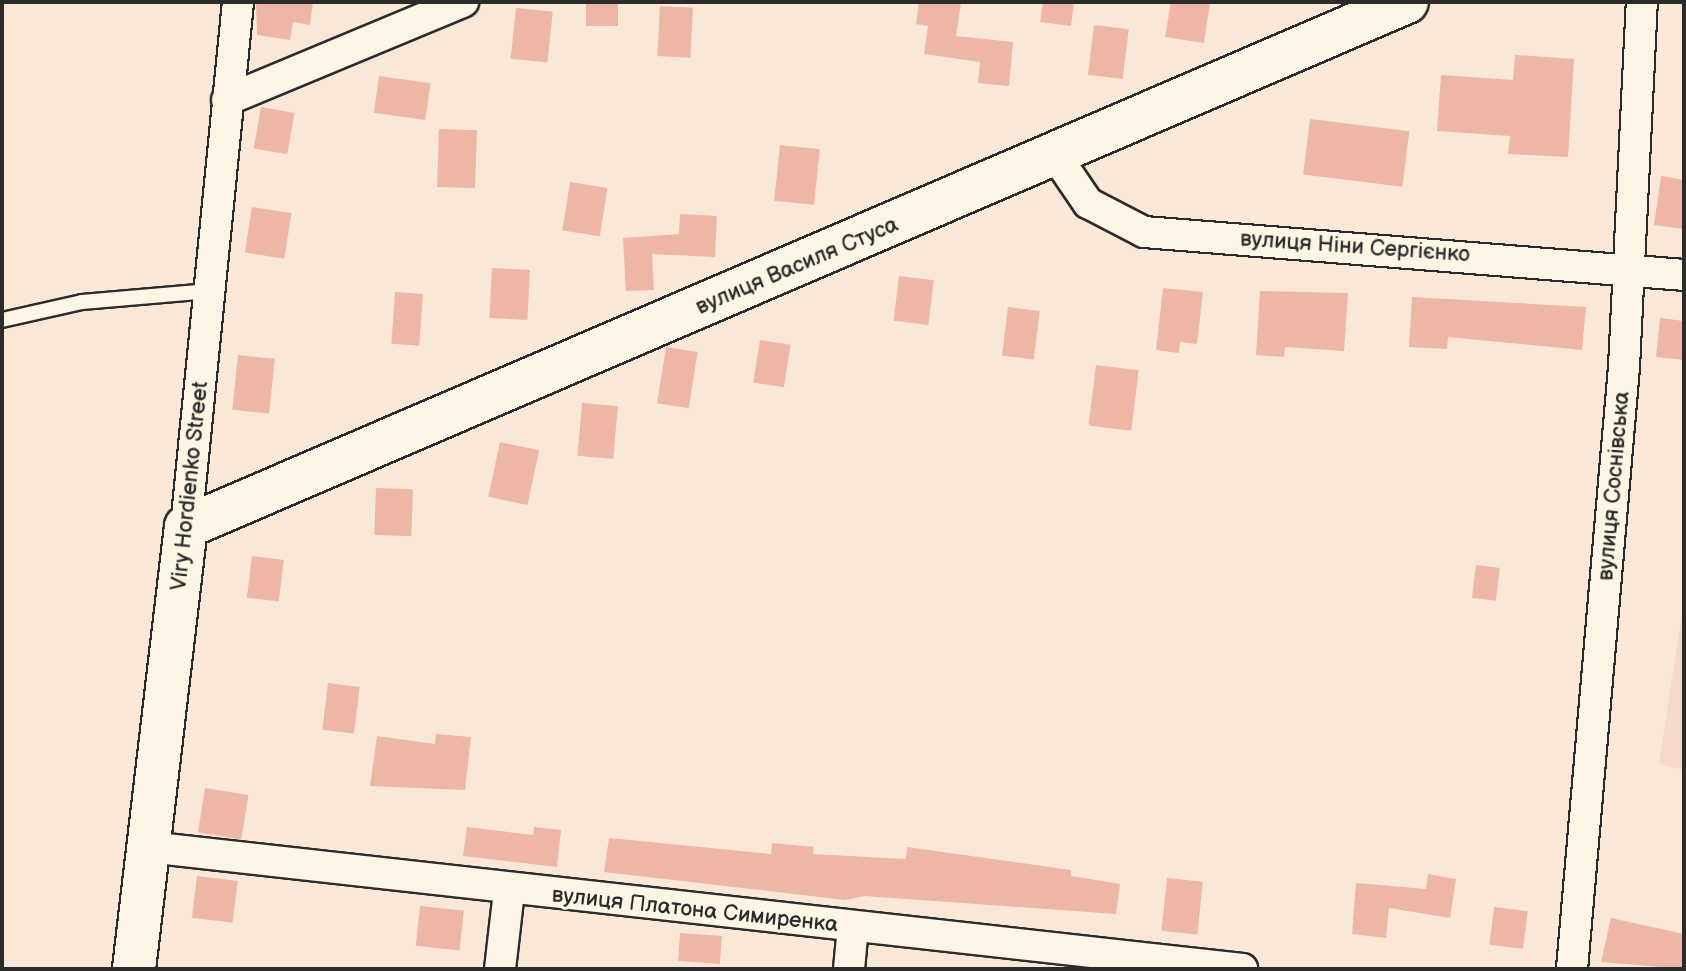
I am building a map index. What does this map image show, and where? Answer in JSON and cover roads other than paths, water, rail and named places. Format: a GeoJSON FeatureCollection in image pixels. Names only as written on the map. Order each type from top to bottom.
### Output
{"type":"FeatureCollection","features":[{"type":"Feature","properties":{"kind":"street","name":"Viry Hordienko Street"},"geometry":{"type":"LineString","coordinates":[[134,969],[186,527],[238,2]]}},
{"type":"Feature","properties":{"kind":"street"},"geometry":{"type":"LineString","coordinates":[[227,100],[463,2]]}},
{"type":"Feature","properties":{"kind":"street","name":"вулиця Василя Стуса"},"geometry":{"type":"LineString","coordinates":[[186,527],[1056,156],[1407,2]]}},
{"type":"Feature","properties":{"kind":"street","name":"вулиця Соснівська"},"geometry":{"type":"LineString","coordinates":[[1572,969],[1631,267],[1642,2]]}},
{"type":"Feature","properties":{"kind":"street","name":"вулиця Ніни Сергієнко"},"geometry":{"type":"LineString","coordinates":[[1056,156],[1088,203],[1144,232],[1631,267],[1684,275]]}},
{"type":"Feature","properties":{"kind":"street","name":"вулиця Платона Симиренка"},"geometry":{"type":"LineString","coordinates":[[148,847],[509,891],[1242,969]]}},
{"type":"Feature","properties":{"kind":"street"},"geometry":{"type":"LineString","coordinates":[[500,969],[509,891]]}},
{"type":"Feature","properties":{"kind":"street"},"geometry":{"type":"LineString","coordinates":[[849,969],[853,927]]}},
{"type":"Feature","properties":{"kind":"lane"},"geometry":{"type":"LineString","coordinates":[[2,320],[82,302],[210,291]]}}]}
